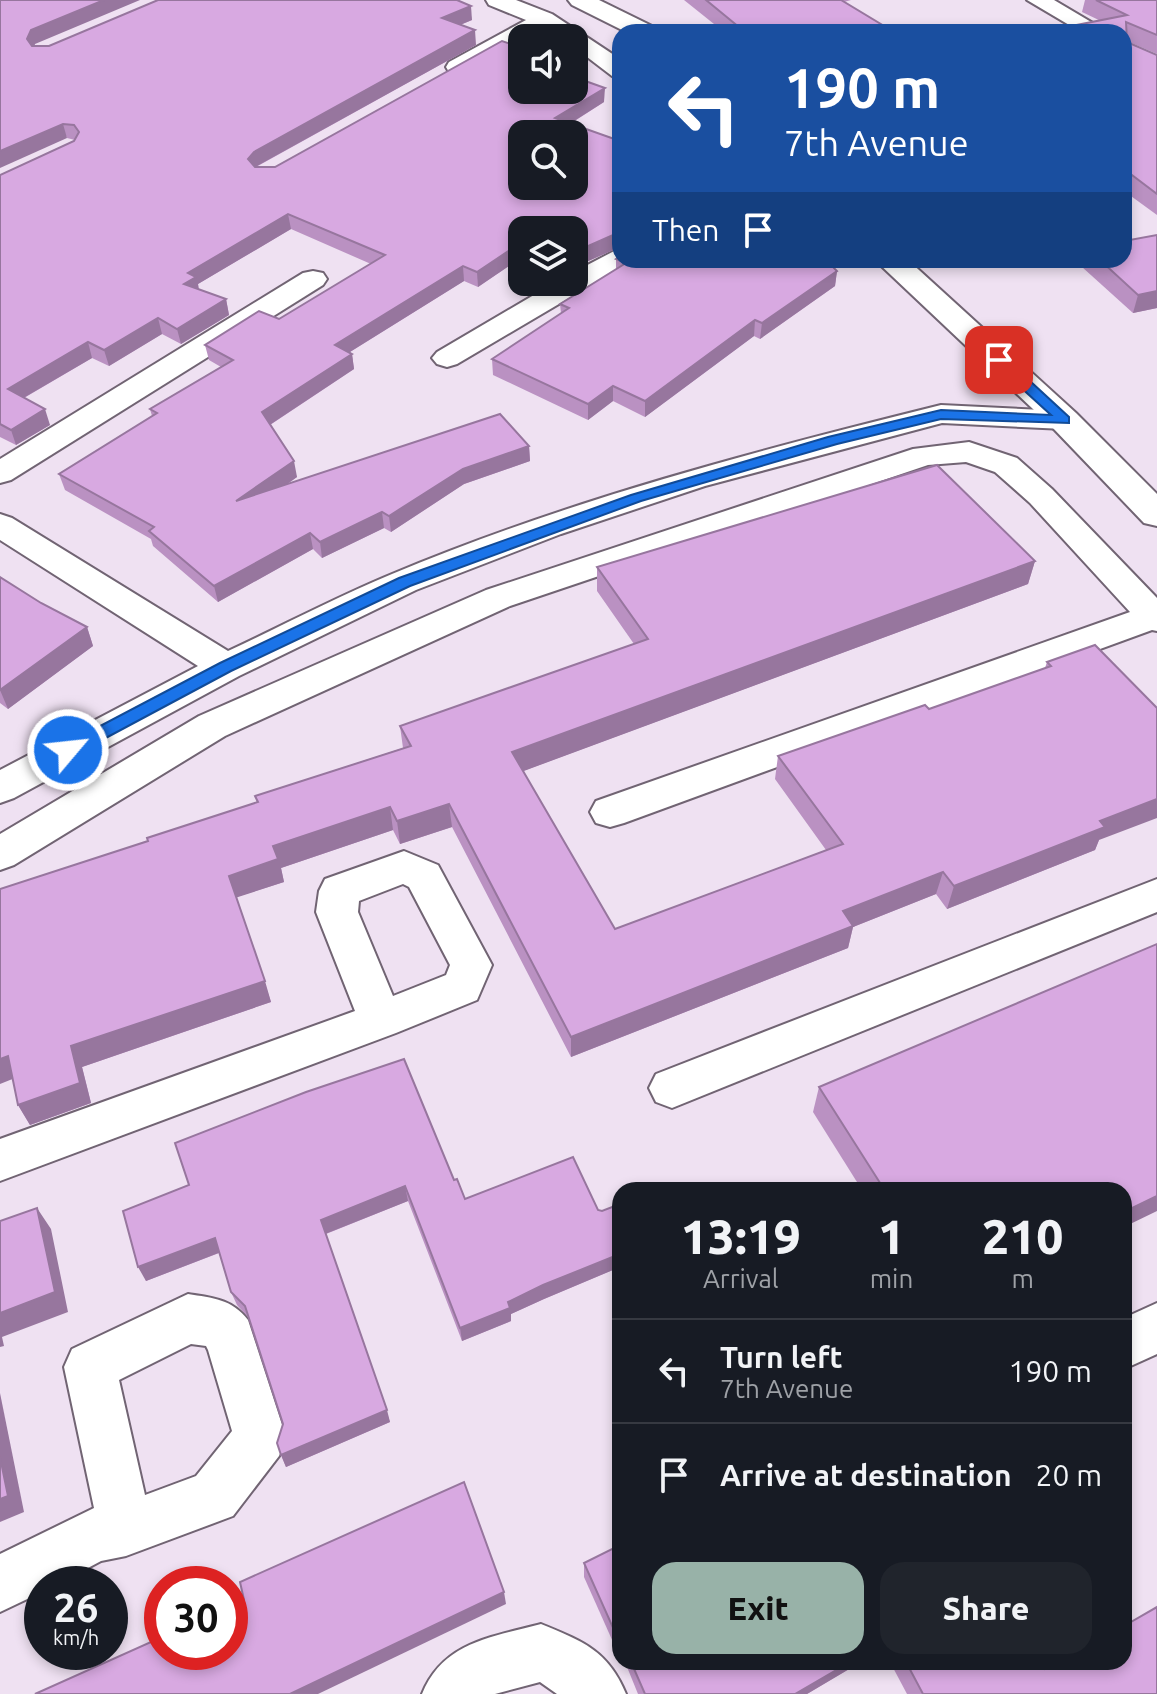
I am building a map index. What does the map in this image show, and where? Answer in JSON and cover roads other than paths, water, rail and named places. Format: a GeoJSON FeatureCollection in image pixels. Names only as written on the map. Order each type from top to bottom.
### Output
{"type":"FeatureCollection","features":[{"type":"Feature","properties":{"kind":"main road"},"geometry":{"type":"LineString","coordinates":[[580,0],[629,24]]}},
{"type":"Feature","properties":{"kind":"main road"},"geometry":{"type":"LineString","coordinates":[[899,268],[1064,420],[1157,515]]}},
{"type":"Feature","properties":{"kind":"street"},"geometry":{"type":"LineString","coordinates":[[497,0],[544,19],[612,64]]}},
{"type":"Feature","properties":{"kind":"street"},"geometry":{"type":"LineString","coordinates":[[1038,0],[1082,24]]}},
{"type":"Feature","properties":{"kind":"street"},"geometry":{"type":"LineString","coordinates":[[433,81],[544,19]]}},
{"type":"Feature","properties":{"kind":"street"},"geometry":{"type":"LineString","coordinates":[[447,358],[612,261]]}},
{"type":"Feature","properties":{"kind":"street"},"geometry":{"type":"LineString","coordinates":[[0,473],[313,279]]}},
{"type":"Feature","properties":{"kind":"street"},"geometry":{"type":"LineString","coordinates":[[0,788],[226,667],[404,582],[549,527],[694,479],[941,414],[1064,420]]}},
{"type":"Feature","properties":{"kind":"street"},"geometry":{"type":"LineString","coordinates":[[0,854],[212,726],[484,604],[924,456],[969,452],[1006,465],[1041,496],[1155,618],[610,812]]}},
{"type":"Feature","properties":{"kind":"street"},"geometry":{"type":"LineString","coordinates":[[0,525],[226,667]]}},
{"type":"Feature","properties":{"kind":"street"},"geometry":{"type":"LineString","coordinates":[[672,1088],[1157,895]]}},
{"type":"Feature","properties":{"kind":"street"},"geometry":{"type":"LineString","coordinates":[[0,1160],[381,1020]]}},
{"type":"Feature","properties":{"kind":"street"},"geometry":{"type":"LineString","coordinates":[[1132,1340],[1157,1328]]}},
{"type":"Feature","properties":{"kind":"street"},"geometry":{"type":"LineString","coordinates":[[0,1584],[95,1535],[126,1529]]}},
{"type":"Feature","properties":{"kind":"street"},"geometry":{"type":"LineString","coordinates":[[451,1694],[480,1669],[541,1653],[571,1666],[597,1694]]}}]}
